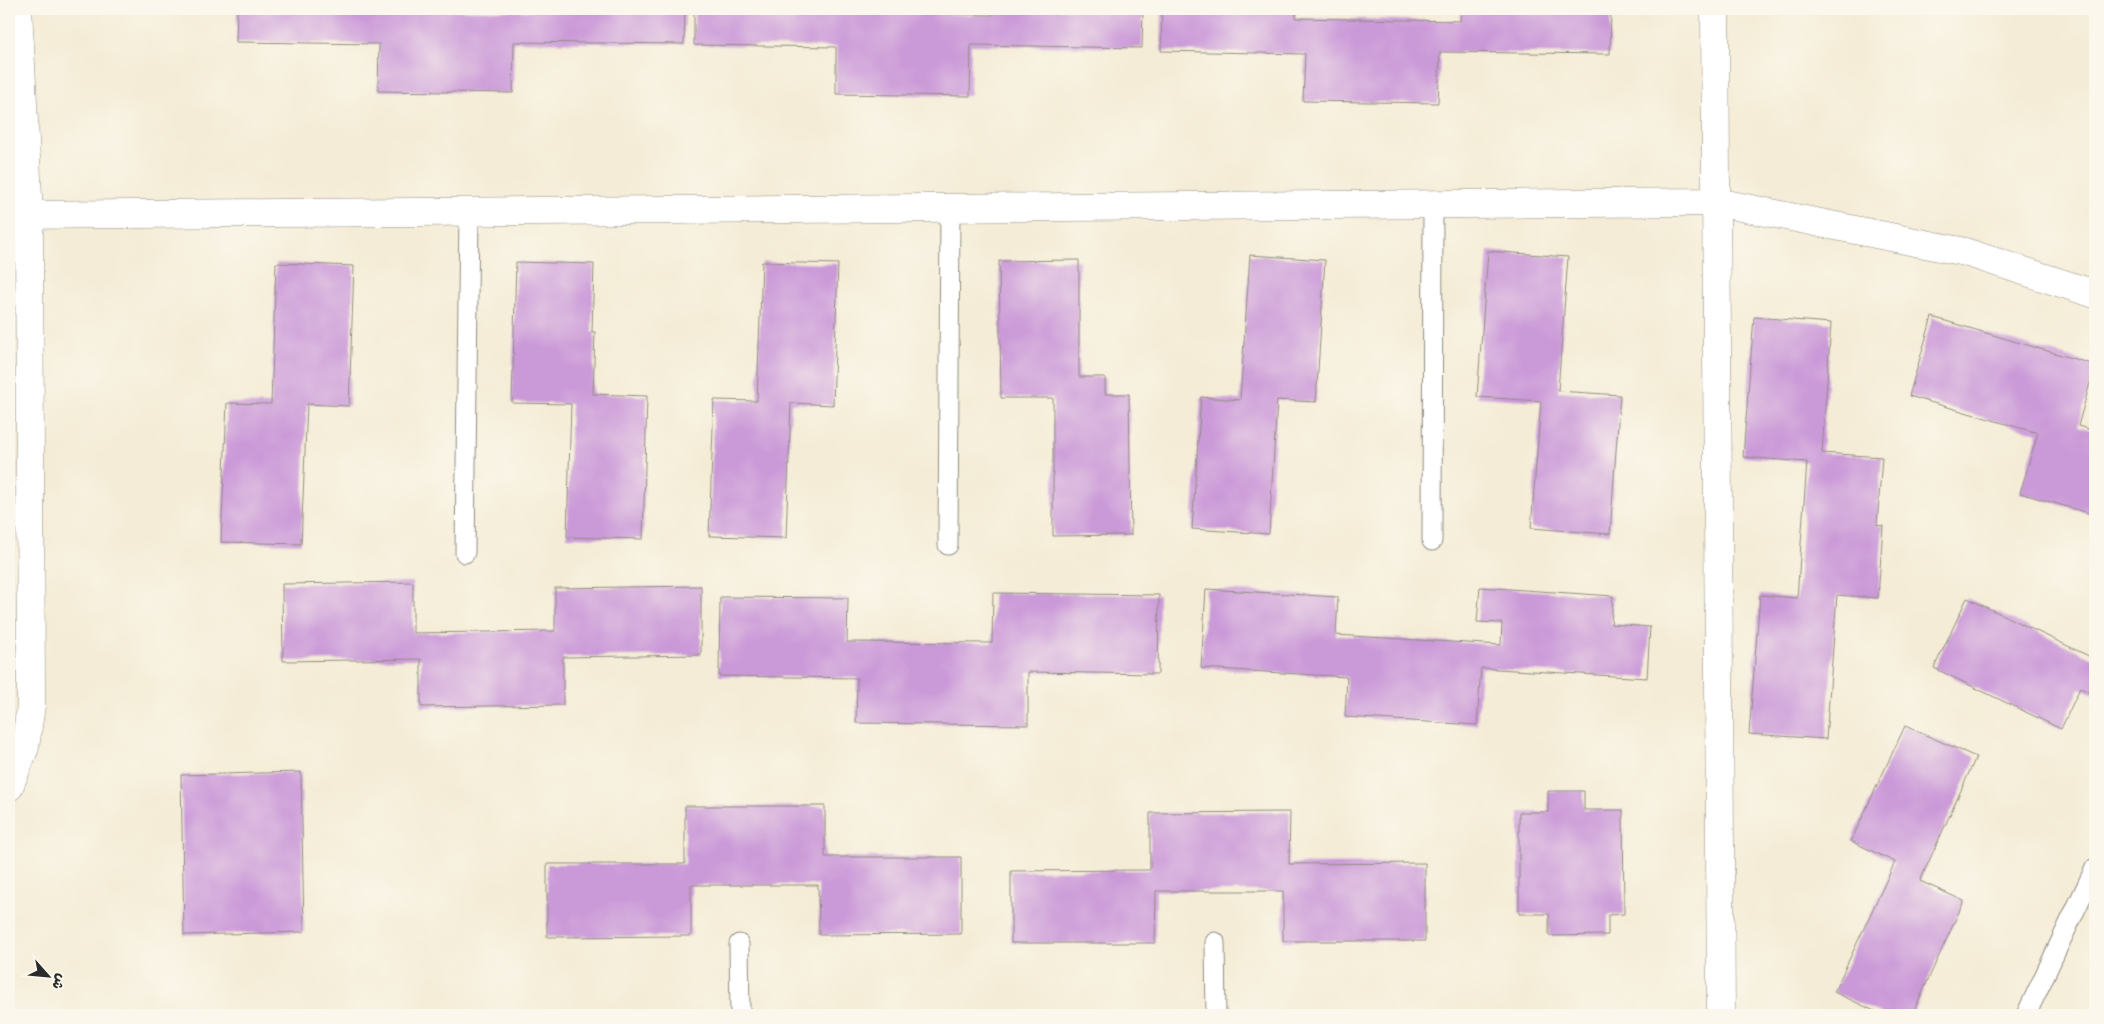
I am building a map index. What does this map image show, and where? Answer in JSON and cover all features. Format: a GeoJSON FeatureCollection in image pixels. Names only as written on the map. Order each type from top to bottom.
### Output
{"type":"FeatureCollection","features":[{"type":"Feature","properties":{"kind":"street"},"geometry":{"type":"LineString","coordinates":[[9,787],[25,746],[31,704],[19,215],[18,9]]}},
{"type":"Feature","properties":{"kind":"street"},"geometry":{"type":"LineString","coordinates":[[1715,9],[1721,1015]]}},
{"type":"Feature","properties":{"kind":"street"},"geometry":{"type":"LineString","coordinates":[[19,215],[1716,202],[1965,252],[2095,294]]}},
{"type":"Feature","properties":{"kind":"lane"},"geometry":{"type":"LineString","coordinates":[[1432,541],[1433,204]]}},
{"type":"Feature","properties":{"kind":"lane"},"geometry":{"type":"LineString","coordinates":[[948,545],[950,208]]}},
{"type":"Feature","properties":{"kind":"lane"},"geometry":{"type":"LineString","coordinates":[[464,554],[469,212]]}},
{"type":"Feature","properties":{"kind":"lane"},"geometry":{"type":"LineString","coordinates":[[2026,1015],[2095,868]]}},
{"type":"Feature","properties":{"kind":"lane"},"geometry":{"type":"LineString","coordinates":[[1215,942],[1216,1015]]}},
{"type":"Feature","properties":{"kind":"lane"},"geometry":{"type":"LineString","coordinates":[[739,944],[740,1015]]}},
{"type":"Feature","properties":{"kind":"building"},"geometry":{"type":"Polygon","coordinates":[[[237,9],[535,11],[535,9],[685,9],[684,44],[514,42],[513,93],[378,91],[379,44],[236,42],[237,9]]]}},
{"type":"Feature","properties":{"kind":"building"},"geometry":{"type":"Polygon","coordinates":[[[694,9],[829,9],[828,12],[992,15],[993,9],[1143,9],[1142,48],[971,45],[970,96],[836,94],[836,47],[694,45],[694,9]]]}},
{"type":"Feature","properties":{"kind":"building"},"geometry":{"type":"Polygon","coordinates":[[[1162,9],[1296,9],[1296,18],[1460,21],[1461,9],[1611,9],[1610,54],[1440,52],[1438,103],[1303,101],[1305,54],[1161,51],[1162,9]]]}},
{"type":"Feature","properties":{"kind":"building"},"geometry":{"type":"Polygon","coordinates":[[[1488,251],[1568,257],[1558,391],[1620,395],[1610,534],[1531,528],[1541,401],[1477,397],[1488,251]]]}},
{"type":"Feature","properties":{"kind":"building"},"geometry":{"type":"Polygon","coordinates":[[[1250,255],[1325,260],[1316,402],[1277,400],[1269,534],[1192,529],[1201,397],[1240,400],[1250,255]]]}},
{"type":"Feature","properties":{"kind":"building"},"geometry":{"type":"Polygon","coordinates":[[[1079,260],[1079,377],[1105,377],[1105,394],[1129,394],[1131,535],[1053,536],[1053,398],[1001,398],[999,261],[1079,260]]]}},
{"type":"Feature","properties":{"kind":"building"},"geometry":{"type":"Polygon","coordinates":[[[516,262],[594,264],[592,332],[595,332],[593,394],[647,396],[643,539],[567,537],[571,404],[512,403],[516,262]]]}},
{"type":"Feature","properties":{"kind":"building"},"geometry":{"type":"Polygon","coordinates":[[[762,262],[838,264],[833,405],[791,403],[786,538],[709,536],[714,400],[757,401],[762,262]]]}},
{"type":"Feature","properties":{"kind":"building"},"geometry":{"type":"Polygon","coordinates":[[[276,263],[354,266],[349,406],[307,404],[301,544],[221,542],[227,403],[271,404],[276,263]]]}},
{"type":"Feature","properties":{"kind":"building"},"geometry":{"type":"Polygon","coordinates":[[[1754,317],[1831,323],[1822,453],[1882,457],[1877,525],[1883,526],[1878,598],[1837,595],[1826,739],[1749,734],[1760,595],[1797,598],[1807,462],[1743,457],[1754,317]]]}},
{"type":"Feature","properties":{"kind":"building"},"geometry":{"type":"Polygon","coordinates":[[[1932,317],[2095,365],[2078,426],[2095,431],[2095,515],[2020,493],[2038,433],[1909,396],[1932,317]]]}},
{"type":"Feature","properties":{"kind":"building"},"geometry":{"type":"Polygon","coordinates":[[[413,582],[413,633],[555,631],[555,588],[701,586],[701,655],[563,657],[563,705],[421,707],[421,659],[283,661],[282,584],[413,582]]]}},
{"type":"Feature","properties":{"kind":"building"},"geometry":{"type":"Polygon","coordinates":[[[1480,587],[1613,596],[1611,624],[1650,627],[1647,678],[1481,668],[1477,725],[1345,717],[1347,677],[1201,668],[1206,589],[1338,597],[1336,635],[1501,645],[1502,623],[1477,622],[1480,587]]]}},
{"type":"Feature","properties":{"kind":"building"},"geometry":{"type":"Polygon","coordinates":[[[993,593],[1159,595],[1158,674],[1028,672],[1028,725],[856,723],[857,678],[719,676],[720,597],[848,598],[847,642],[992,643],[993,593]]]}},
{"type":"Feature","properties":{"kind":"building"},"geometry":{"type":"Polygon","coordinates":[[[1967,598],[2093,658],[2095,654],[2095,695],[2080,688],[2061,729],[1934,668],[1967,598]]]}},
{"type":"Feature","properties":{"kind":"building"},"geometry":{"type":"Polygon","coordinates":[[[1905,726],[1976,757],[1920,881],[1964,901],[1912,1015],[1883,1015],[1834,992],[1895,862],[1851,841],[1905,726]]]}},
{"type":"Feature","properties":{"kind":"building"},"geometry":{"type":"Polygon","coordinates":[[[301,772],[304,932],[184,935],[181,775],[301,772]]]}},
{"type":"Feature","properties":{"kind":"building"},"geometry":{"type":"Polygon","coordinates":[[[1548,791],[1584,791],[1584,810],[1623,810],[1624,914],[1608,915],[1608,935],[1549,936],[1549,914],[1519,914],[1519,812],[1548,812],[1548,791]]]}},
{"type":"Feature","properties":{"kind":"building"},"geometry":{"type":"Polygon","coordinates":[[[685,806],[825,806],[825,857],[961,857],[961,934],[819,935],[818,885],[691,885],[691,936],[547,937],[547,864],[685,864],[685,806]]]}},
{"type":"Feature","properties":{"kind":"building"},"geometry":{"type":"Polygon","coordinates":[[[1290,812],[1289,864],[1425,863],[1425,941],[1283,941],[1283,891],[1156,891],[1155,943],[1011,943],[1011,871],[1150,870],[1150,813],[1290,812]]]}}]}
